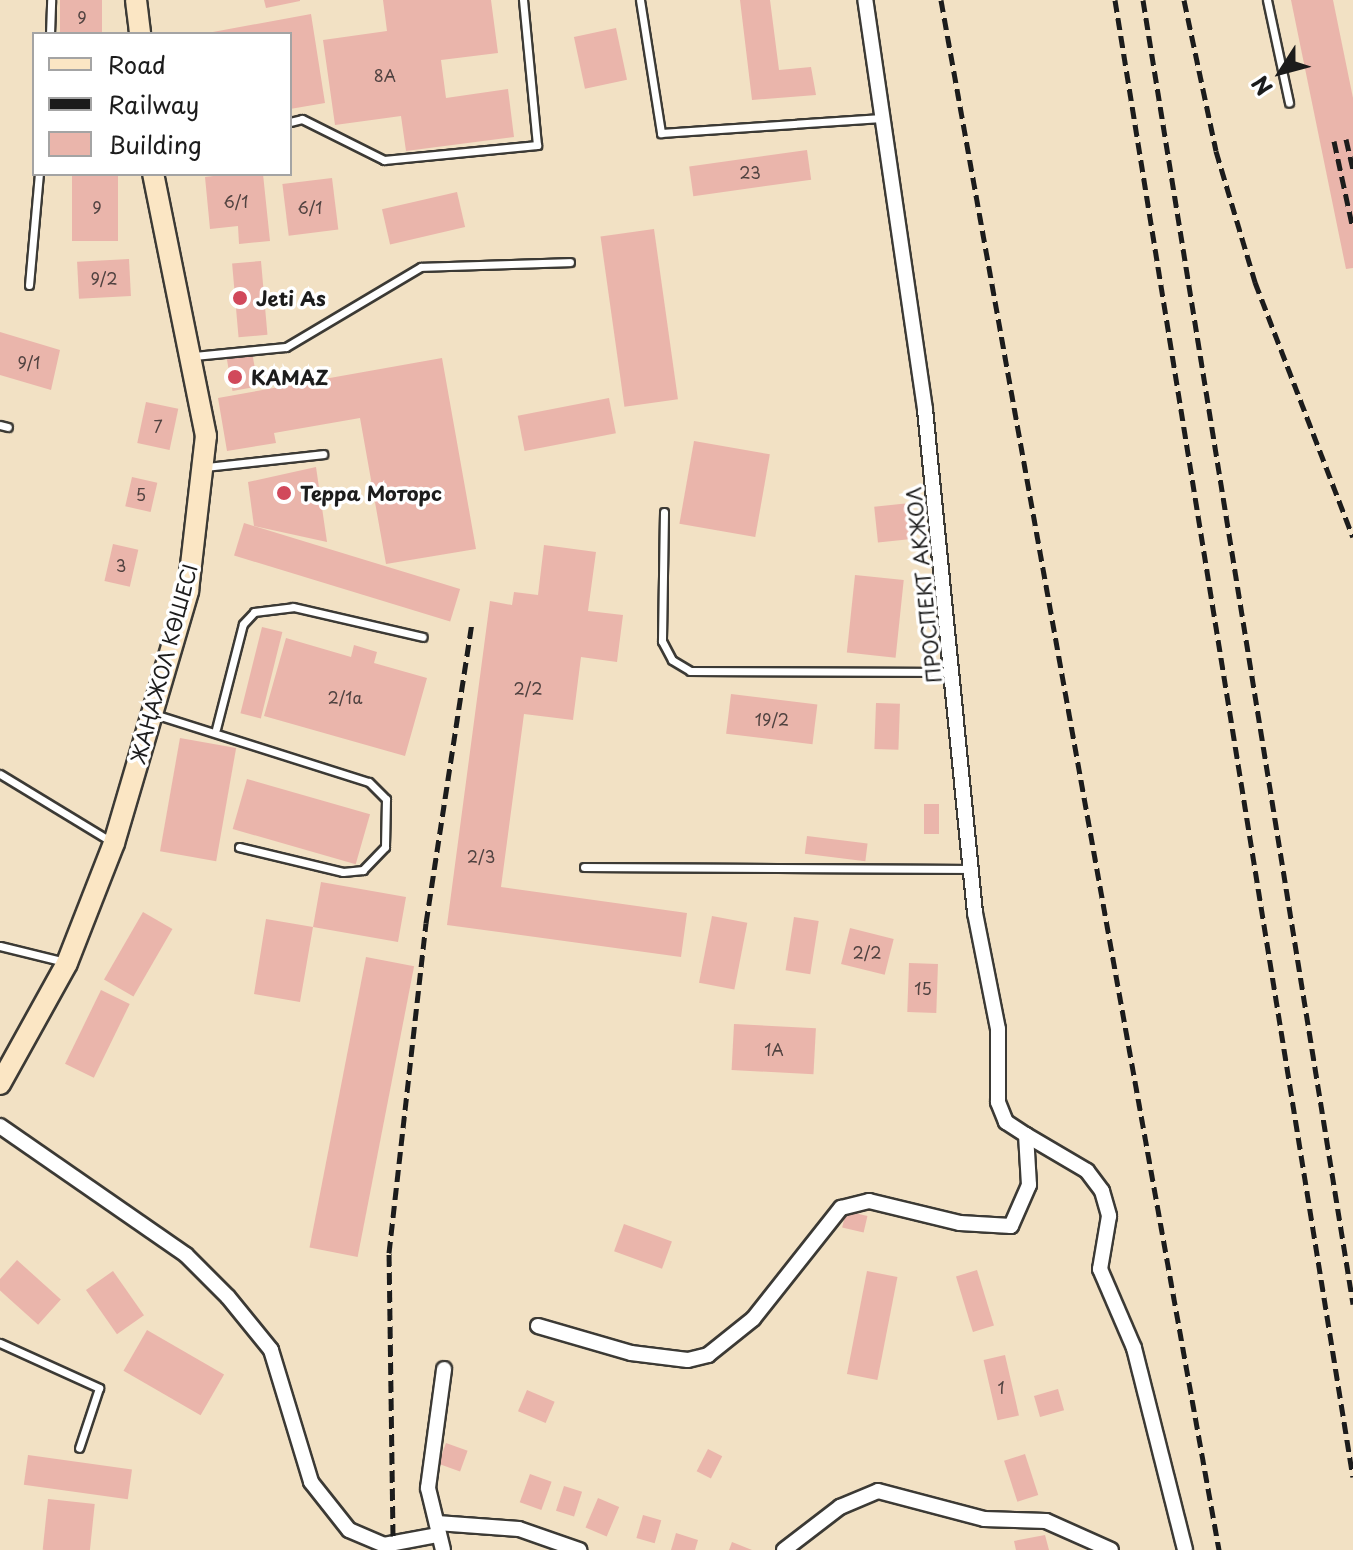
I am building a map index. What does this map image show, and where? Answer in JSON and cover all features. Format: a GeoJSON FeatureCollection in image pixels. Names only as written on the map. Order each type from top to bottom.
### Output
{"type":"FeatureCollection","features":[{"type":"Feature","properties":{"kind":"main road"},"geometry":{"type":"LineString","coordinates":[[136,0],[140,32]]}},
{"type":"Feature","properties":{"kind":"main road","name":"ЖАҢАЖОЛ КӨШЕСІ"},"geometry":{"type":"LineString","coordinates":[[0,1084],[67,963],[114,843],[188,591],[204,467],[192,357],[153,176]]}},
{"type":"Feature","properties":{"kind":"street","name":"ПРОСПЕКТ АКЖОЛ"},"geometry":{"type":"LineString","coordinates":[[865,0],[954,672],[971,869],[998,1029],[998,1102],[1006,1122],[1087,1171],[1102,1191],[1109,1216],[1100,1269],[1152,1405],[1185,1550]]}},
{"type":"Feature","properties":{"kind":"street"},"geometry":{"type":"LineString","coordinates":[[0,1126],[186,1255],[228,1297],[271,1350],[311,1482],[349,1530],[384,1545],[439,1536],[519,1529],[579,1550]]}},
{"type":"Feature","properties":{"kind":"street"},"geometry":{"type":"LineString","coordinates":[[538,1326],[631,1353],[688,1360],[708,1355],[753,1319],[841,1208],[869,1201],[960,1223],[1011,1226],[1026,1196],[1029,1154],[1026,1135]]}},
{"type":"Feature","properties":{"kind":"street"},"geometry":{"type":"LineString","coordinates":[[439,1536],[428,1488],[444,1369]]}},
{"type":"Feature","properties":{"kind":"street"},"geometry":{"type":"LineString","coordinates":[[784,1550],[840,1507],[878,1491],[984,1519],[1046,1521],[1111,1550]]}},
{"type":"Feature","properties":{"kind":"lane"},"geometry":{"type":"LineString","coordinates":[[50,32],[51,0]]}},
{"type":"Feature","properties":{"kind":"lane"},"geometry":{"type":"LineString","coordinates":[[292,122],[302,119],[384,160],[537,145],[523,0]]}},
{"type":"Feature","properties":{"kind":"lane"},"geometry":{"type":"LineString","coordinates":[[640,0],[661,133],[881,118]]}},
{"type":"Feature","properties":{"kind":"lane"},"geometry":{"type":"LineString","coordinates":[[1267,0],[1289,103]]}},
{"type":"Feature","properties":{"kind":"lane"},"geometry":{"type":"LineString","coordinates":[[29,285],[39,176]]}},
{"type":"Feature","properties":{"kind":"lane"},"geometry":{"type":"LineString","coordinates":[[192,357],[286,347],[421,267],[570,262]]}},
{"type":"Feature","properties":{"kind":"lane"},"geometry":{"type":"LineString","coordinates":[[204,467],[323,454]]}},
{"type":"Feature","properties":{"kind":"lane"},"geometry":{"type":"LineString","coordinates":[[664,512],[662,641],[672,660],[690,671],[954,672]]}},
{"type":"Feature","properties":{"kind":"lane"},"geometry":{"type":"LineString","coordinates":[[216,729],[243,624],[254,612],[293,607],[423,637]]}},
{"type":"Feature","properties":{"kind":"lane"},"geometry":{"type":"LineString","coordinates":[[154,714],[216,729],[369,782],[386,799],[385,847],[363,870],[343,872],[239,847]]}},
{"type":"Feature","properties":{"kind":"lane"},"geometry":{"type":"LineString","coordinates":[[0,774],[114,843]]}},
{"type":"Feature","properties":{"kind":"lane"},"geometry":{"type":"LineString","coordinates":[[584,867],[971,869]]}},
{"type":"Feature","properties":{"kind":"lane"},"geometry":{"type":"LineString","coordinates":[[0,946],[67,963]]}},
{"type":"Feature","properties":{"kind":"lane"},"geometry":{"type":"LineString","coordinates":[[0,1343],[99,1388],[79,1448]]}},
{"type":"Feature","properties":{"kind":"building"},"geometry":{"type":"Polygon","coordinates":[[[60,0],[102,0],[102,32],[60,32],[60,0]]]}},
{"type":"Feature","properties":{"kind":"building"},"geometry":{"type":"Polygon","coordinates":[[[264,0],[300,0],[300,1],[266,8],[264,0]]]}},
{"type":"Feature","properties":{"kind":"building"},"geometry":{"type":"Polygon","coordinates":[[[383,0],[491,0],[498,53],[441,60],[446,98],[508,89],[514,137],[406,151],[401,116],[335,125],[323,40],[387,31],[383,0]]]}},
{"type":"Feature","properties":{"kind":"building"},"geometry":{"type":"Polygon","coordinates":[[[740,0],[770,0],[779,70],[811,67],[816,95],[752,100],[740,0]]]}},
{"type":"Feature","properties":{"kind":"building"},"geometry":{"type":"Polygon","coordinates":[[[1291,0],[1333,0],[1353,98],[1353,268],[1346,269],[1291,0]]]}},
{"type":"Feature","properties":{"kind":"building"},"geometry":{"type":"Polygon","coordinates":[[[311,14],[325,103],[292,109],[292,32],[213,32],[311,14]]]}},
{"type":"Feature","properties":{"kind":"building"},"geometry":{"type":"Polygon","coordinates":[[[616,28],[627,80],[585,89],[574,37],[616,28]]]}},
{"type":"Feature","properties":{"kind":"building"},"geometry":{"type":"Polygon","coordinates":[[[807,150],[811,180],[693,196],[689,167],[807,150]]]}},
{"type":"Feature","properties":{"kind":"building"},"geometry":{"type":"Polygon","coordinates":[[[72,176],[118,176],[118,241],[72,241],[72,176]]]}},
{"type":"Feature","properties":{"kind":"building"},"geometry":{"type":"Polygon","coordinates":[[[263,176],[270,241],[239,244],[238,226],[210,229],[205,177],[263,176]]]}},
{"type":"Feature","properties":{"kind":"building"},"geometry":{"type":"Polygon","coordinates":[[[332,178],[338,230],[289,236],[282,184],[332,178]]]}},
{"type":"Feature","properties":{"kind":"building"},"geometry":{"type":"Polygon","coordinates":[[[457,192],[465,227],[390,244],[382,209],[457,192]]]}},
{"type":"Feature","properties":{"kind":"building"},"geometry":{"type":"Polygon","coordinates":[[[654,229],[678,399],[624,407],[601,237],[654,229]]]}},
{"type":"Feature","properties":{"kind":"building"},"geometry":{"type":"Polygon","coordinates":[[[129,259],[131,296],[79,299],[77,262],[129,259]]]}},
{"type":"Feature","properties":{"kind":"building"},"geometry":{"type":"Polygon","coordinates":[[[261,261],[267,335],[239,337],[232,264],[261,261]]]}},
{"type":"Feature","properties":{"kind":"building"},"geometry":{"type":"Polygon","coordinates":[[[0,332],[60,350],[51,390],[0,375],[0,332]]]}},
{"type":"Feature","properties":{"kind":"building"},"geometry":{"type":"Polygon","coordinates":[[[252,352],[258,386],[232,391],[226,357],[252,352]]]}},
{"type":"Feature","properties":{"kind":"building"},"geometry":{"type":"Polygon","coordinates":[[[442,358],[476,549],[386,564],[360,418],[274,433],[276,443],[227,451],[218,398],[442,358]]]}},
{"type":"Feature","properties":{"kind":"building"},"geometry":{"type":"Polygon","coordinates":[[[609,398],[616,433],[525,451],[518,416],[609,398]]]}},
{"type":"Feature","properties":{"kind":"building"},"geometry":{"type":"Polygon","coordinates":[[[146,402],[178,409],[170,450],[137,443],[146,402]]]}},
{"type":"Feature","properties":{"kind":"building"},"geometry":{"type":"Polygon","coordinates":[[[694,441],[770,454],[755,537],[679,524],[694,441]]]}},
{"type":"Feature","properties":{"kind":"building"},"geometry":{"type":"Polygon","coordinates":[[[316,467],[327,542],[254,526],[248,482],[316,467]]]}},
{"type":"Feature","properties":{"kind":"building"},"geometry":{"type":"Polygon","coordinates":[[[132,477],[157,483],[151,512],[125,506],[132,477]]]}},
{"type":"Feature","properties":{"kind":"building"},"geometry":{"type":"Polygon","coordinates":[[[910,503],[914,539],[878,543],[874,507],[910,503]]]}},
{"type":"Feature","properties":{"kind":"building"},"geometry":{"type":"Polygon","coordinates":[[[244,523],[460,589],[450,622],[234,556],[244,523]]]}},
{"type":"Feature","properties":{"kind":"building"},"geometry":{"type":"Polygon","coordinates":[[[113,544],[138,550],[130,587],[104,581],[113,544]]]}},
{"type":"Feature","properties":{"kind":"building"},"geometry":{"type":"Polygon","coordinates":[[[544,545],[596,552],[588,611],[623,615],[617,662],[581,657],[573,720],[524,714],[501,887],[687,913],[681,957],[447,925],[490,601],[512,605],[514,592],[538,595],[544,545]]]}},
{"type":"Feature","properties":{"kind":"building"},"geometry":{"type":"Polygon","coordinates":[[[855,575],[904,580],[896,658],[847,653],[855,575]]]}},
{"type":"Feature","properties":{"kind":"building"},"geometry":{"type":"Polygon","coordinates":[[[262,627],[282,632],[261,718],[240,713],[262,627]]]}},
{"type":"Feature","properties":{"kind":"building"},"geometry":{"type":"Polygon","coordinates":[[[286,638],[351,657],[354,645],[377,652],[374,663],[427,678],[405,756],[264,716],[286,638]]]}},
{"type":"Feature","properties":{"kind":"building"},"geometry":{"type":"Polygon","coordinates":[[[731,694],[817,705],[812,744],[726,734],[731,694]]]}},
{"type":"Feature","properties":{"kind":"building"},"geometry":{"type":"Polygon","coordinates":[[[876,703],[900,704],[898,750],[874,749],[876,703]]]}},
{"type":"Feature","properties":{"kind":"building"},"geometry":{"type":"Polygon","coordinates":[[[180,738],[236,748],[216,861],[160,851],[180,738]]]}},
{"type":"Feature","properties":{"kind":"building"},"geometry":{"type":"Polygon","coordinates":[[[247,779],[370,814],[356,864],[233,829],[247,779]]]}},
{"type":"Feature","properties":{"kind":"building"},"geometry":{"type":"Polygon","coordinates":[[[924,804],[939,804],[939,834],[924,834],[924,804]]]}},
{"type":"Feature","properties":{"kind":"building"},"geometry":{"type":"Polygon","coordinates":[[[807,836],[868,843],[865,861],[805,854],[807,836]]]}},
{"type":"Feature","properties":{"kind":"building"},"geometry":{"type":"Polygon","coordinates":[[[321,882],[406,897],[398,942],[313,927],[321,882]]]}},
{"type":"Feature","properties":{"kind":"building"},"geometry":{"type":"Polygon","coordinates":[[[143,912],[172,929],[133,997],[104,980],[143,912]]]}},
{"type":"Feature","properties":{"kind":"building"},"geometry":{"type":"Polygon","coordinates":[[[712,916],[747,923],[734,990],[699,983],[712,916]]]}},
{"type":"Feature","properties":{"kind":"building"},"geometry":{"type":"Polygon","coordinates":[[[794,917],[819,921],[810,974],[786,970],[794,917]]]}},
{"type":"Feature","properties":{"kind":"building"},"geometry":{"type":"Polygon","coordinates":[[[266,919],[313,927],[300,1002],[254,994],[266,919]]]}},
{"type":"Feature","properties":{"kind":"building"},"geometry":{"type":"Polygon","coordinates":[[[850,928],[894,939],[885,975],[841,964],[850,928]]]}},
{"type":"Feature","properties":{"kind":"building"},"geometry":{"type":"Polygon","coordinates":[[[366,957],[414,966],[358,1257],[310,1248],[366,957]]]}},
{"type":"Feature","properties":{"kind":"building"},"geometry":{"type":"Polygon","coordinates":[[[909,963],[938,964],[936,1013],[907,1012],[909,963]]]}},
{"type":"Feature","properties":{"kind":"building"},"geometry":{"type":"Polygon","coordinates":[[[101,990],[130,1004],[94,1078],[65,1064],[101,990]]]}},
{"type":"Feature","properties":{"kind":"building"},"geometry":{"type":"Polygon","coordinates":[[[734,1024],[816,1028],[813,1074],[732,1070],[734,1024]]]}},
{"type":"Feature","properties":{"kind":"building"},"geometry":{"type":"Polygon","coordinates":[[[846,1211],[867,1216],[864,1233],[842,1228],[846,1211]]]}},
{"type":"Feature","properties":{"kind":"building"},"geometry":{"type":"Polygon","coordinates":[[[624,1224],[672,1241],[662,1269],[614,1251],[624,1224]]]}},
{"type":"Feature","properties":{"kind":"building"},"geometry":{"type":"Polygon","coordinates":[[[17,1260],[61,1299],[38,1325],[0,1290],[0,1279],[17,1260]]]}},
{"type":"Feature","properties":{"kind":"building"},"geometry":{"type":"Polygon","coordinates":[[[977,1270],[994,1325],[973,1332],[956,1276],[977,1270]]]}},
{"type":"Feature","properties":{"kind":"building"},"geometry":{"type":"Polygon","coordinates":[[[113,1271],[144,1315],[117,1334],[86,1290],[113,1271]]]}},
{"type":"Feature","properties":{"kind":"building"},"geometry":{"type":"Polygon","coordinates":[[[867,1271],[897,1277],[877,1380],[847,1374],[867,1271]]]}},
{"type":"Feature","properties":{"kind":"building"},"geometry":{"type":"Polygon","coordinates":[[[147,1330],[224,1374],[201,1415],[124,1371],[147,1330]]]}},
{"type":"Feature","properties":{"kind":"building"},"geometry":{"type":"Polygon","coordinates":[[[1005,1355],[1019,1415],[998,1420],[984,1360],[1005,1355]]]}},
{"type":"Feature","properties":{"kind":"building"},"geometry":{"type":"Polygon","coordinates":[[[1058,1389],[1064,1410],[1040,1417],[1034,1396],[1058,1389]]]}},
{"type":"Feature","properties":{"kind":"building"},"geometry":{"type":"Polygon","coordinates":[[[527,1390],[555,1402],[546,1423],[518,1411],[527,1390]]]}},
{"type":"Feature","properties":{"kind":"building"},"geometry":{"type":"Polygon","coordinates":[[[446,1443],[468,1451],[460,1472],[438,1464],[446,1443]]]}},
{"type":"Feature","properties":{"kind":"building"},"geometry":{"type":"Polygon","coordinates":[[[708,1449],[722,1456],[711,1479],[697,1471],[708,1449]]]}},
{"type":"Feature","properties":{"kind":"building"},"geometry":{"type":"Polygon","coordinates":[[[1025,1454],[1038,1495],[1017,1502],[1004,1461],[1025,1454]]]}},
{"type":"Feature","properties":{"kind":"building"},"geometry":{"type":"Polygon","coordinates":[[[28,1455],[132,1470],[128,1499],[24,1485],[28,1455]]]}},
{"type":"Feature","properties":{"kind":"building"},"geometry":{"type":"Polygon","coordinates":[[[530,1474],[552,1482],[541,1510],[520,1502],[530,1474]]]}},
{"type":"Feature","properties":{"kind":"building"},"geometry":{"type":"Polygon","coordinates":[[[564,1486],[582,1492],[574,1517],[556,1511],[564,1486]]]}},
{"type":"Feature","properties":{"kind":"building"},"geometry":{"type":"Polygon","coordinates":[[[598,1498],[619,1507],[607,1536],[585,1527],[598,1498]]]}},
{"type":"Feature","properties":{"kind":"building"},"geometry":{"type":"Polygon","coordinates":[[[48,1499],[95,1504],[90,1550],[43,1550],[48,1499]]]}},
{"type":"Feature","properties":{"kind":"building"},"geometry":{"type":"Polygon","coordinates":[[[643,1515],[661,1520],[655,1543],[636,1538],[643,1515]]]}},
{"type":"Feature","properties":{"kind":"building"},"geometry":{"type":"Polygon","coordinates":[[[676,1533],[698,1540],[695,1550],[671,1550],[676,1533]]]}},
{"type":"Feature","properties":{"kind":"building"},"geometry":{"type":"Polygon","coordinates":[[[1045,1535],[1049,1550],[1016,1550],[1014,1541],[1045,1535]]]}},
{"type":"Feature","properties":{"kind":"building"},"geometry":{"type":"Polygon","coordinates":[[[732,1542],[752,1550],[729,1550],[732,1542]]]}},
{"type":"Feature","properties":{"kind":"railway"},"geometry":{"type":"LineString","coordinates":[[941,0],[1219,1550]]}},
{"type":"Feature","properties":{"kind":"railway"},"geometry":{"type":"LineString","coordinates":[[1115,0],[1353,1477]]}},
{"type":"Feature","properties":{"kind":"railway"},"geometry":{"type":"LineString","coordinates":[[1143,0],[1353,1304]]}},
{"type":"Feature","properties":{"kind":"railway"},"geometry":{"type":"LineString","coordinates":[[1184,0],[1216,151],[1255,282],[1353,537]]}},
{"type":"Feature","properties":{"kind":"railway"},"geometry":{"type":"LineString","coordinates":[[1346,139],[1353,169]]}},
{"type":"Feature","properties":{"kind":"railway"},"geometry":{"type":"LineString","coordinates":[[1334,141],[1353,229]]}},
{"type":"Feature","properties":{"kind":"railway"},"geometry":{"type":"LineString","coordinates":[[393,1536],[389,1253],[426,923],[472,622]]}},
{"type":"Feature","properties":{"kind":"place","name":"Jeti As"},"geometry":{"type":"Point","coordinates":[240,298]}},
{"type":"Feature","properties":{"kind":"place","name":"KAMAZ"},"geometry":{"type":"Point","coordinates":[235,377]}},
{"type":"Feature","properties":{"kind":"place","name":"Терра Моторс"},"geometry":{"type":"Point","coordinates":[284,493]}}]}
